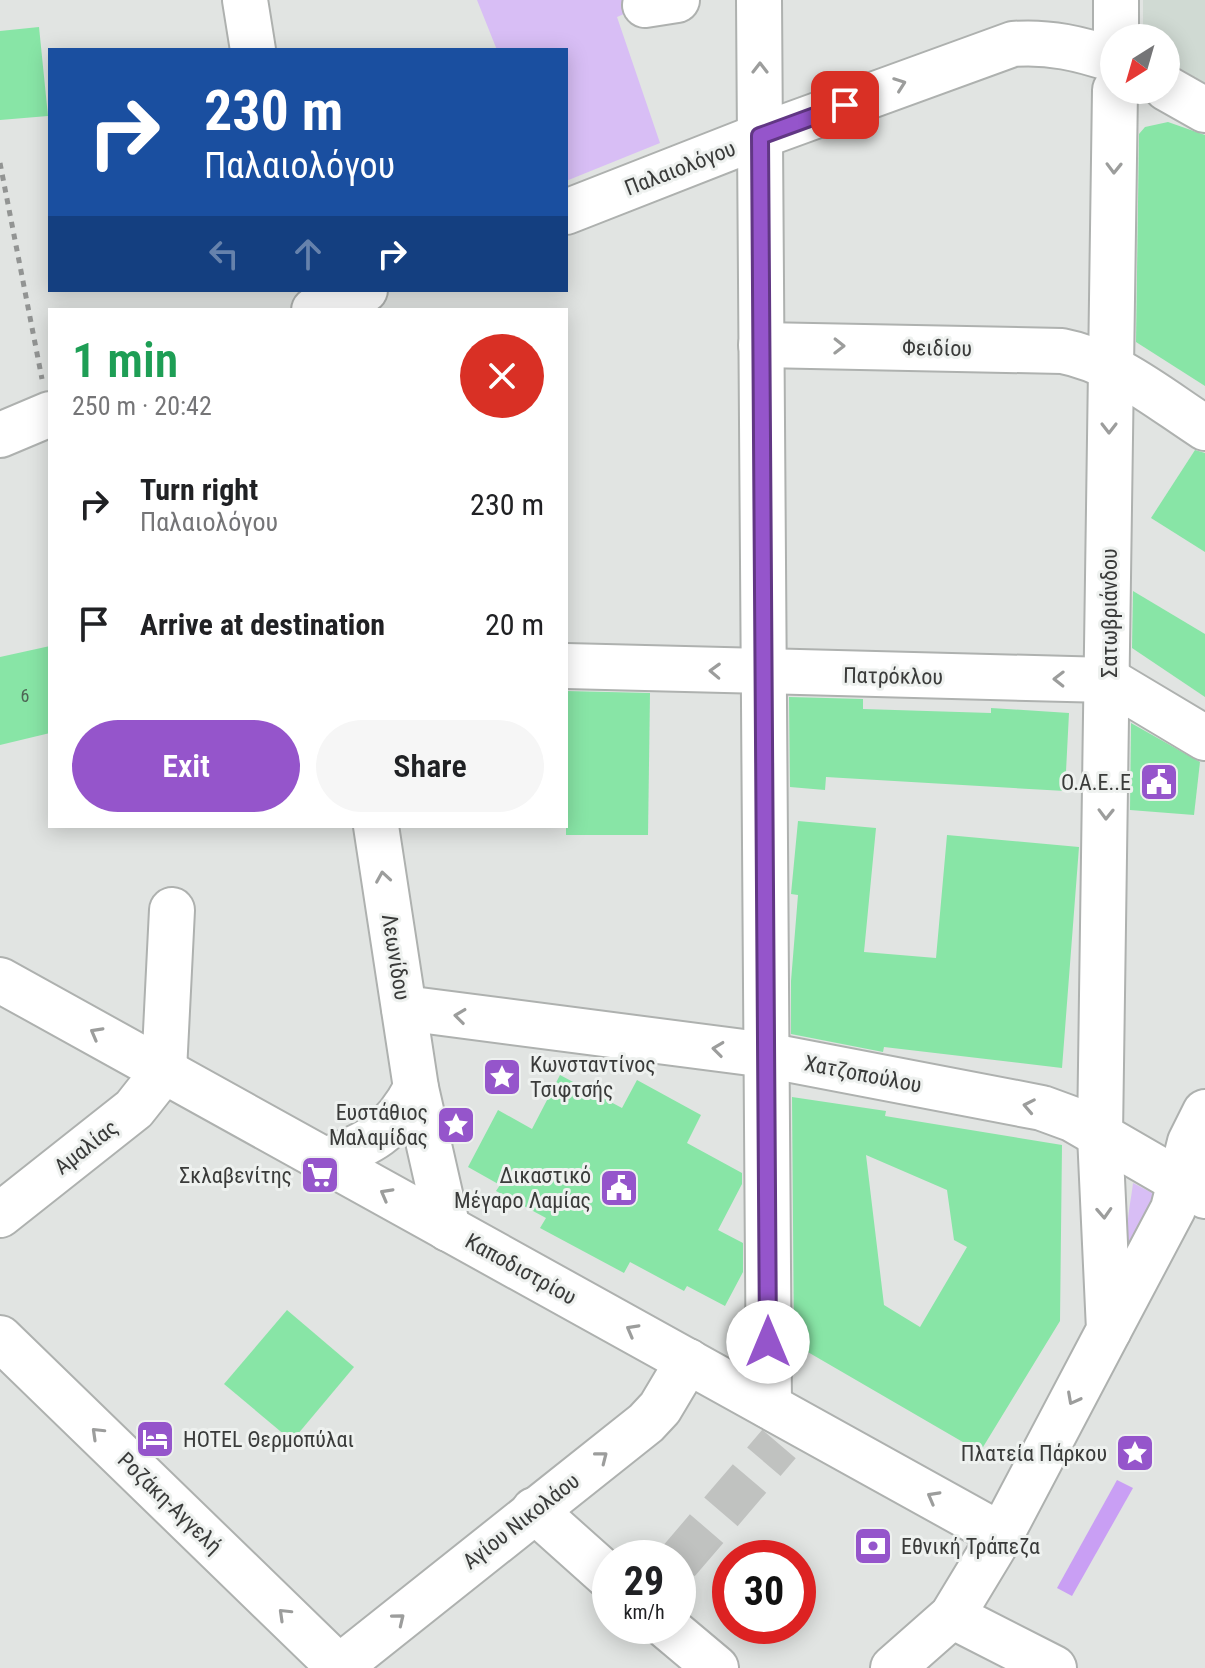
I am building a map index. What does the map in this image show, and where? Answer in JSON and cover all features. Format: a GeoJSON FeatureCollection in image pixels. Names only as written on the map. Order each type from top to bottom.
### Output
{"type":"FeatureCollection","features":[{"type":"Feature","properties":{"kind":"main road"},"geometry":{"type":"LineString","coordinates":[[245,0],[253,48]]}},
{"type":"Feature","properties":{"kind":"main road"},"geometry":{"type":"LineString","coordinates":[[759,0],[769,1406]]}},
{"type":"Feature","properties":{"kind":"main road"},"geometry":{"type":"LineString","coordinates":[[1116,0],[1116,24]]}},
{"type":"Feature","properties":{"kind":"main road","name":"Παλαιολόγου"},"geometry":{"type":"LineString","coordinates":[[568,211],[760,136],[1013,44],[1056,45],[1100,55]]}},
{"type":"Feature","properties":{"kind":"main road"},"geometry":{"type":"LineString","coordinates":[[1180,96],[1205,110]]}},
{"type":"Feature","properties":{"kind":"main road","name":"Σατωβριάνδου"},"geometry":{"type":"LineString","coordinates":[[1109,1330],[1100,1135],[1115,104]]}},
{"type":"Feature","properties":{"kind":"main road"},"geometry":{"type":"LineString","coordinates":[[319,308],[360,292]]}},
{"type":"Feature","properties":{"kind":"main road","name":"Φειδίου"},"geometry":{"type":"LineString","coordinates":[[761,345],[1062,351],[1089,356],[1205,428]]}},
{"type":"Feature","properties":{"kind":"main road"},"geometry":{"type":"LineString","coordinates":[[0,435],[48,415]]}},
{"type":"Feature","properties":{"kind":"main road","name":"Πατρόκλου"},"geometry":{"type":"LineString","coordinates":[[568,666],[1108,680],[1205,738]]}},
{"type":"Feature","properties":{"kind":"main road","name":"Λεωνίδου"},"geometry":{"type":"LineString","coordinates":[[376,828],[416,1088],[448,1229]]}},
{"type":"Feature","properties":{"kind":"main road"},"geometry":{"type":"LineString","coordinates":[[164,1071],[172,910]]}},
{"type":"Feature","properties":{"kind":"main road"},"geometry":{"type":"LineString","coordinates":[[0,945],[6,983]]}},
{"type":"Feature","properties":{"kind":"main road","name":"Καποδιστρίου"},"geometry":{"type":"LineString","coordinates":[[6,983],[1001,1535]]}},
{"type":"Feature","properties":{"kind":"main road","name":"Χατζοπούλου"},"geometry":{"type":"LineString","coordinates":[[404,1008],[766,1055],[1042,1108],[1072,1119],[1193,1189]]}},
{"type":"Feature","properties":{"kind":"main road","name":"Αμαλίας"},"geometry":{"type":"LineString","coordinates":[[0,1215],[134,1109],[164,1071]]}},
{"type":"Feature","properties":{"kind":"main road"},"geometry":{"type":"LineString","coordinates":[[325,1160],[371,1142],[398,1116],[416,1088]]}},
{"type":"Feature","properties":{"kind":"main road"},"geometry":{"type":"LineString","coordinates":[[893,1668],[952,1616],[1001,1535],[1173,1209],[1193,1189],[1190,1142],[1205,1112]]}},
{"type":"Feature","properties":{"kind":"main road","name":"Ροζάκη-Αγγελή"},"geometry":{"type":"LineString","coordinates":[[0,1338],[339,1668]]}},
{"type":"Feature","properties":{"kind":"main road","name":"Αγίου Νικολάου"},"geometry":{"type":"LineString","coordinates":[[339,1668],[646,1423],[660,1408],[688,1361]]}},
{"type":"Feature","properties":{"kind":"main road"},"geometry":{"type":"LineString","coordinates":[[534,1510],[592,1562]]}},
{"type":"Feature","properties":{"kind":"main road"},"geometry":{"type":"LineString","coordinates":[[952,1616],[1010,1659],[1054,1668]]}},
{"type":"Feature","properties":{"kind":"main road"},"geometry":{"type":"LineString","coordinates":[[687,1644],[716,1668]]}},
{"type":"Feature","properties":{"kind":"path"},"geometry":{"type":"LineString","coordinates":[[0,163],[48,410]]}},
{"type":"Feature","properties":{"kind":"shaded area"},"geometry":{"type":"Polygon","coordinates":[[[477,0],[645,0],[645,5],[617,17],[660,143],[568,180],[568,48],[496,48],[477,0]]]}},
{"type":"Feature","properties":{"kind":"shaded area"},"geometry":{"type":"Polygon","coordinates":[[[1143,0],[1205,0],[1205,83],[1180,68],[1180,24],[1143,24],[1143,0]]]}},
{"type":"Feature","properties":{"kind":"shaded area"},"geometry":{"type":"Polygon","coordinates":[[[1133,1183],[1160,1197],[1131,1250],[1128,1226],[1133,1183]]]}},
{"type":"Feature","properties":{"kind":"shaded area"},"geometry":{"type":"Polygon","coordinates":[[[1117,1480],[1133,1488],[1072,1596],[1057,1588],[1117,1480]]]}},
{"type":"Feature","properties":{"kind":"building"},"geometry":{"type":"Polygon","coordinates":[[[39,27],[48,116],[0,120],[0,31],[39,27]]]}},
{"type":"Feature","properties":{"kind":"building"},"geometry":{"type":"Polygon","coordinates":[[[1168,122],[1205,135],[1205,386],[1136,342],[1139,134],[1145,127],[1168,122]]]}},
{"type":"Feature","properties":{"kind":"building"},"geometry":{"type":"Polygon","coordinates":[[[1195,450],[1205,453],[1205,552],[1151,518],[1195,450]]]}},
{"type":"Feature","properties":{"kind":"building"},"geometry":{"type":"Polygon","coordinates":[[[1133,591],[1205,634],[1205,697],[1132,648],[1133,591]]]}},
{"type":"Feature","properties":{"kind":"building"},"geometry":{"type":"Polygon","coordinates":[[[48,646],[48,733],[0,745],[0,657],[48,646]]]}},
{"type":"Feature","properties":{"kind":"building"},"geometry":{"type":"Polygon","coordinates":[[[568,691],[650,693],[648,835],[566,835],[568,691]]]}},
{"type":"Feature","properties":{"kind":"building"},"geometry":{"type":"Polygon","coordinates":[[[789,697],[863,699],[863,709],[991,713],[991,708],[1069,713],[1065,791],[826,777],[825,790],[790,787],[789,697]]]}},
{"type":"Feature","properties":{"kind":"building","name":"O.A.E..E"},"geometry":{"type":"Polygon","coordinates":[[[1131,723],[1200,762],[1194,815],[1130,810],[1131,723]]]}},
{"type":"Feature","properties":{"kind":"building"},"geometry":{"type":"Polygon","coordinates":[[[798,821],[876,828],[864,952],[936,958],[947,835],[1079,847],[1062,1068],[884,1047],[883,1052],[791,1034],[791,981],[798,895],[791,894],[798,821]]]}},
{"type":"Feature","properties":{"kind":"building","name":"Δικαστικό Μέγαρο Λαμίας"},"geometry":{"type":"Polygon","coordinates":[[[560,1075],[622,1108],[637,1080],[701,1115],[687,1143],[742,1173],[742,1184],[718,1230],[743,1243],[743,1272],[725,1306],[687,1286],[684,1291],[630,1262],[624,1273],[540,1228],[546,1218],[496,1191],[500,1185],[468,1167],[498,1110],[532,1129],[560,1075]]]}},
{"type":"Feature","properties":{"kind":"building"},"geometry":{"type":"Polygon","coordinates":[[[792,1097],[886,1111],[885,1116],[1062,1145],[1060,1321],[980,1452],[794,1344],[792,1097]],[[866,1155],[884,1305],[920,1327],[967,1247],[954,1240],[947,1190],[866,1155]]]}},
{"type":"Feature","properties":{"kind":"building"},"geometry":{"type":"Polygon","coordinates":[[[287,1310],[354,1367],[292,1441],[224,1384],[287,1310]]]}},
{"type":"Feature","properties":{"kind":"tunnel"},"geometry":{"type":"LineString","coordinates":[[696,1541],[779,1444]]}},
{"type":"Feature","properties":{"kind":"place","name":"O.A.E..E"},"geometry":{"type":"Point","coordinates":[1159,782]}},
{"type":"Feature","properties":{"kind":"place","name":"Κωνσταντίνος Τσιφτσής"},"geometry":{"type":"Point","coordinates":[502,1077]}},
{"type":"Feature","properties":{"kind":"place","name":"Ευστάθιος Μαλαμίδας"},"geometry":{"type":"Point","coordinates":[456,1125]}},
{"type":"Feature","properties":{"kind":"place","name":"Σκλαβενίτης"},"geometry":{"type":"Point","coordinates":[320,1175]}},
{"type":"Feature","properties":{"kind":"place","name":"Δικαστικό Μέγαρο Λαμίας"},"geometry":{"type":"Point","coordinates":[619,1188]}},
{"type":"Feature","properties":{"kind":"place","name":"HOTEL Θερμοπύλαι"},"geometry":{"type":"Point","coordinates":[155,1439]}},
{"type":"Feature","properties":{"kind":"place","name":"Πλατεία Πάρκου"},"geometry":{"type":"Point","coordinates":[1135,1453]}},
{"type":"Feature","properties":{"kind":"place","name":"Εθνική Τράπεζα"},"geometry":{"type":"Point","coordinates":[873,1546]}},
{"type":"Feature","properties":{"kind":"route"},"geometry":{"type":"LineString","coordinates":[[768,1342],[760,136],[845,105]]}}]}
